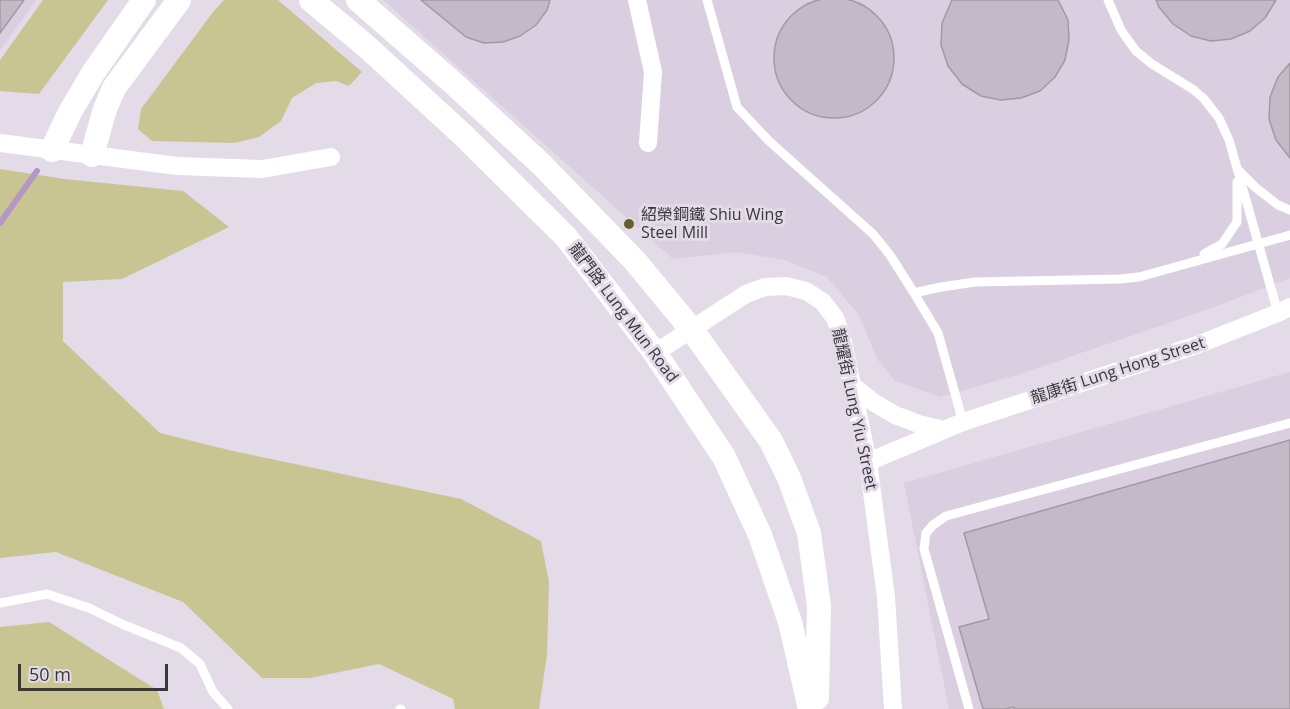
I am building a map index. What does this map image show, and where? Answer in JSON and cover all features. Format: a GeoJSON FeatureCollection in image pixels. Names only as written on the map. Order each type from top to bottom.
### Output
{"type":"FeatureCollection","features":[{"type":"Feature","properties":{"kind":"street"},"geometry":{"type":"LineString","coordinates":[[51,150],[93,73],[144,0]]}},
{"type":"Feature","properties":{"kind":"street"},"geometry":{"type":"LineString","coordinates":[[92,155],[105,109],[114,88],[179,0]]}},
{"type":"Feature","properties":{"kind":"street","name":"龍門路 Lung Mun Road"},"geometry":{"type":"LineString","coordinates":[[311,0],[366,46],[463,135],[566,237],[656,353],[724,457],[760,535],[790,622],[810,709]]}},
{"type":"Feature","properties":{"kind":"street","name":"龍門路 Lung Mun Road"},"geometry":{"type":"LineString","coordinates":[[358,0],[541,164],[635,261],[692,330],[771,441],[789,478],[809,533],[819,606],[817,709]]}},
{"type":"Feature","properties":{"kind":"street"},"geometry":{"type":"LineString","coordinates":[[637,0],[653,72],[648,143]]}},
{"type":"Feature","properties":{"kind":"street"},"geometry":{"type":"LineString","coordinates":[[0,143],[177,166],[262,169],[331,157]]}},
{"type":"Feature","properties":{"kind":"street","name":"龍耀街 Lung Yiu Street"},"geometry":{"type":"LineString","coordinates":[[656,353],[746,294],[765,287],[786,285],[806,291],[823,302],[835,318],[842,337],[868,462],[886,597],[893,709]]}},
{"type":"Feature","properties":{"kind":"street","name":"龍康街 Lung Hong Street"},"geometry":{"type":"LineString","coordinates":[[868,462],[963,422],[1197,345],[1284,310]]}},
{"type":"Feature","properties":{"kind":"street"},"geometry":{"type":"LineString","coordinates":[[853,386],[873,402],[895,415],[944,430]]}},
{"type":"Feature","properties":{"kind":"lane"},"geometry":{"type":"LineString","coordinates":[[707,0],[737,107],[769,141],[873,234],[890,255],[938,333],[963,422]]}},
{"type":"Feature","properties":{"kind":"lane"},"geometry":{"type":"LineString","coordinates":[[1108,0],[1121,30],[1136,51],[1159,69],[1194,90],[1212,108],[1224,129],[1257,244],[1284,310]]}},
{"type":"Feature","properties":{"kind":"lane"},"geometry":{"type":"LineString","coordinates":[[1177,267],[1212,251],[1230,235],[1238,222],[1237,168]]}},
{"type":"Feature","properties":{"kind":"lane"},"geometry":{"type":"LineString","coordinates":[[1237,168],[1255,186],[1278,204],[1290,210]]}},
{"type":"Feature","properties":{"kind":"lane"},"geometry":{"type":"LineString","coordinates":[[914,293],[975,282],[1139,277],[1290,235]]}},
{"type":"Feature","properties":{"kind":"lane"},"geometry":{"type":"LineString","coordinates":[[969,709],[924,549],[926,533],[933,525],[946,516],[1290,423]]}},
{"type":"Feature","properties":{"kind":"lane"},"geometry":{"type":"LineString","coordinates":[[0,603],[47,594],[89,608],[182,648],[200,664],[213,692],[228,709]]}},
{"type":"Feature","properties":{"kind":"shaded area"},"geometry":{"type":"Polygon","coordinates":[[[0,0],[36,0],[0,51],[0,0]]]}},
{"type":"Feature","properties":{"kind":"shaded area"},"geometry":{"type":"Polygon","coordinates":[[[43,0],[108,0],[39,94],[0,91],[0,60],[43,0]]]}},
{"type":"Feature","properties":{"kind":"shaded area"},"geometry":{"type":"Polygon","coordinates":[[[224,0],[278,0],[362,72],[349,86],[336,81],[316,83],[292,98],[281,121],[259,137],[234,143],[152,141],[138,129],[141,109],[224,0]]]}},
{"type":"Feature","properties":{"kind":"shaded area"},"geometry":{"type":"Polygon","coordinates":[[[383,0],[1290,0],[1290,278],[1212,308],[1017,375],[941,397],[895,381],[877,359],[859,315],[827,277],[785,260],[736,252],[673,259],[383,0]]]}},
{"type":"Feature","properties":{"kind":"shaded area"},"geometry":{"type":"Polygon","coordinates":[[[0,169],[64,179],[183,191],[229,227],[122,279],[63,282],[63,341],[160,433],[233,451],[461,499],[541,541],[549,582],[547,655],[539,709],[455,709],[453,699],[379,664],[310,678],[262,678],[183,602],[56,552],[0,558],[0,169]]]}},
{"type":"Feature","properties":{"kind":"shaded area"},"geometry":{"type":"Polygon","coordinates":[[[1290,372],[1290,709],[949,709],[904,483],[1290,372]]]}},
{"type":"Feature","properties":{"kind":"shaded area"},"geometry":{"type":"Polygon","coordinates":[[[49,622],[157,690],[164,709],[0,709],[0,627],[49,622]]]}},
{"type":"Feature","properties":{"kind":"building"},"geometry":{"type":"Polygon","coordinates":[[[834,-2],[857,3],[876,16],[889,35],[894,58],[889,81],[876,100],[857,113],[834,118],[811,113],[792,100],[779,81],[774,58],[779,35],[792,16],[811,3],[834,-2]]]}},
{"type":"Feature","properties":{"kind":"building"},"geometry":{"type":"Polygon","coordinates":[[[0,0],[24,0],[0,33],[0,0]]]}},
{"type":"Feature","properties":{"kind":"building"},"geometry":{"type":"Polygon","coordinates":[[[421,0],[550,0],[547,10],[536,25],[520,36],[503,42],[484,43],[466,37],[421,0]]]}},
{"type":"Feature","properties":{"kind":"building"},"geometry":{"type":"Polygon","coordinates":[[[952,0],[1058,0],[1068,20],[1069,40],[1065,60],[1055,77],[1040,91],[1021,98],[1001,100],[981,96],[962,84],[948,66],[941,45],[942,23],[952,0]]]}},
{"type":"Feature","properties":{"kind":"building"},"geometry":{"type":"Polygon","coordinates":[[[1156,0],[1276,0],[1265,18],[1250,31],[1231,39],[1211,41],[1191,36],[1173,24],[1156,0]]]}},
{"type":"Feature","properties":{"kind":"building"},"geometry":{"type":"Polygon","coordinates":[[[1290,63],[1290,158],[1276,140],[1269,119],[1270,97],[1278,77],[1290,63]]]}},
{"type":"Feature","properties":{"kind":"building"},"geometry":{"type":"Polygon","coordinates":[[[1290,440],[1290,709],[1014,709],[1014,707],[983,709],[959,627],[989,619],[964,533],[1290,440]]]}},
{"type":"Feature","properties":{"kind":"waterway"},"geometry":{"type":"LineString","coordinates":[[0,223],[37,171]]}},
{"type":"Feature","properties":{"kind":"place","name":"紹榮鋼鐵 Shiu Wing Steel Mill"},"geometry":{"type":"Point","coordinates":[629,224]}}]}
